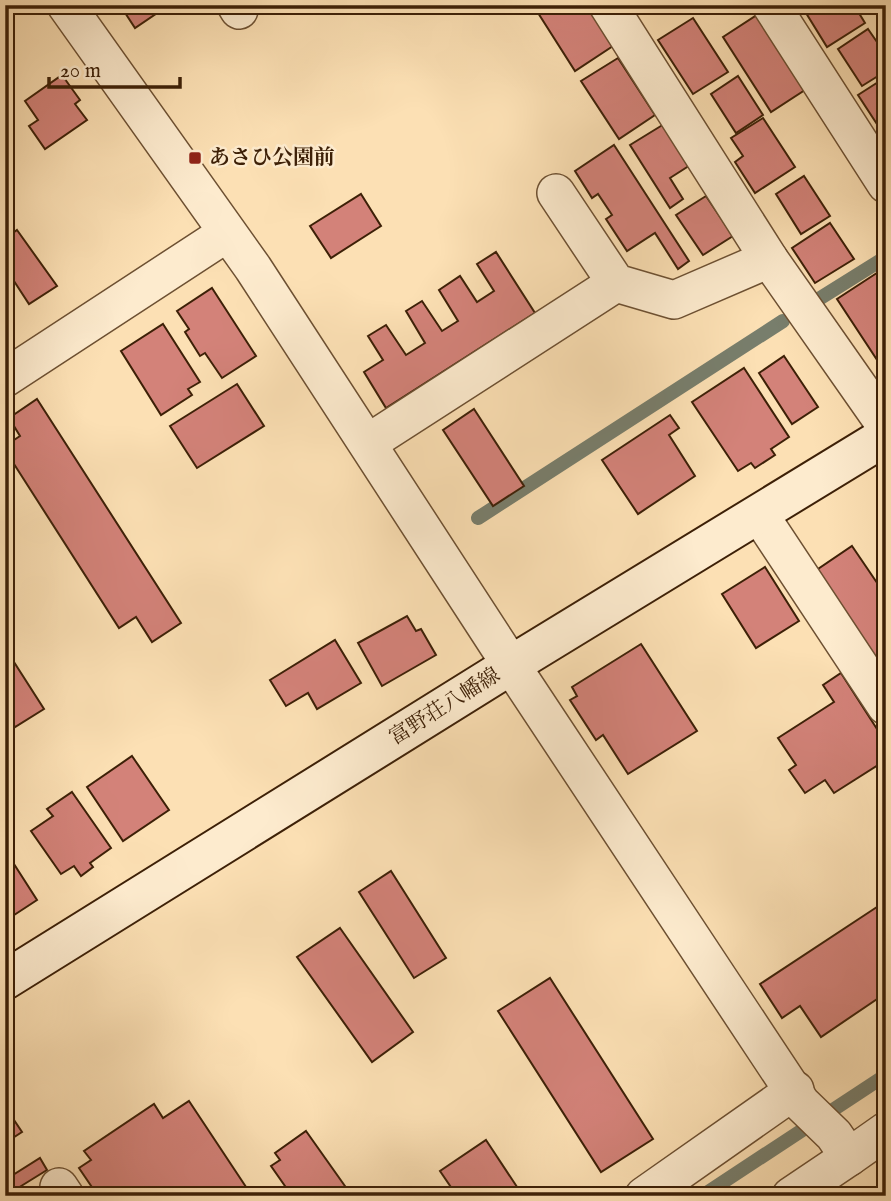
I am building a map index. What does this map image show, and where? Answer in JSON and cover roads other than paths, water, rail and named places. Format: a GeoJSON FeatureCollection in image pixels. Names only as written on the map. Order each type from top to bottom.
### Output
{"type":"FeatureCollection","features":[{"type":"Feature","properties":{"kind":"main road","name":"富野荘八幡線"},"geometry":{"type":"LineString","coordinates":[[5,980],[511,665],[886,436]]}},
{"type":"Feature","properties":{"kind":"street"},"geometry":{"type":"LineString","coordinates":[[66,5],[253,268],[511,665],[798,1096],[842,1146]]}},
{"type":"Feature","properties":{"kind":"street"},"geometry":{"type":"LineString","coordinates":[[608,5],[769,259],[886,426]]}},
{"type":"Feature","properties":{"kind":"street"},"geometry":{"type":"LineString","coordinates":[[771,5],[886,184]]}},
{"type":"Feature","properties":{"kind":"street"},"geometry":{"type":"LineString","coordinates":[[556,193],[616,283],[674,300],[769,259]]}},
{"type":"Feature","properties":{"kind":"street"},"geometry":{"type":"LineString","coordinates":[[5,378],[227,233]]}},
{"type":"Feature","properties":{"kind":"street"},"geometry":{"type":"LineString","coordinates":[[368,443],[616,283]]}},
{"type":"Feature","properties":{"kind":"street"},"geometry":{"type":"LineString","coordinates":[[759,514],[886,706]]}},
{"type":"Feature","properties":{"kind":"street"},"geometry":{"type":"LineString","coordinates":[[644,1196],[798,1096]]}},
{"type":"Feature","properties":{"kind":"street"},"geometry":{"type":"LineString","coordinates":[[791,1196],[842,1146],[884,1137]]}},
{"type":"Feature","properties":{"kind":"waterway"},"geometry":{"type":"LineString","coordinates":[[814,302],[886,257]]}},
{"type":"Feature","properties":{"kind":"waterway"},"geometry":{"type":"LineString","coordinates":[[478,518],[783,321]]}},
{"type":"Feature","properties":{"kind":"waterway"},"geometry":{"type":"LineString","coordinates":[[702,1196],[886,1075]]}},
{"type":"Feature","properties":{"kind":"place","name":"あさひ公園前"},"geometry":{"type":"Point","coordinates":[195,158]}}]}
